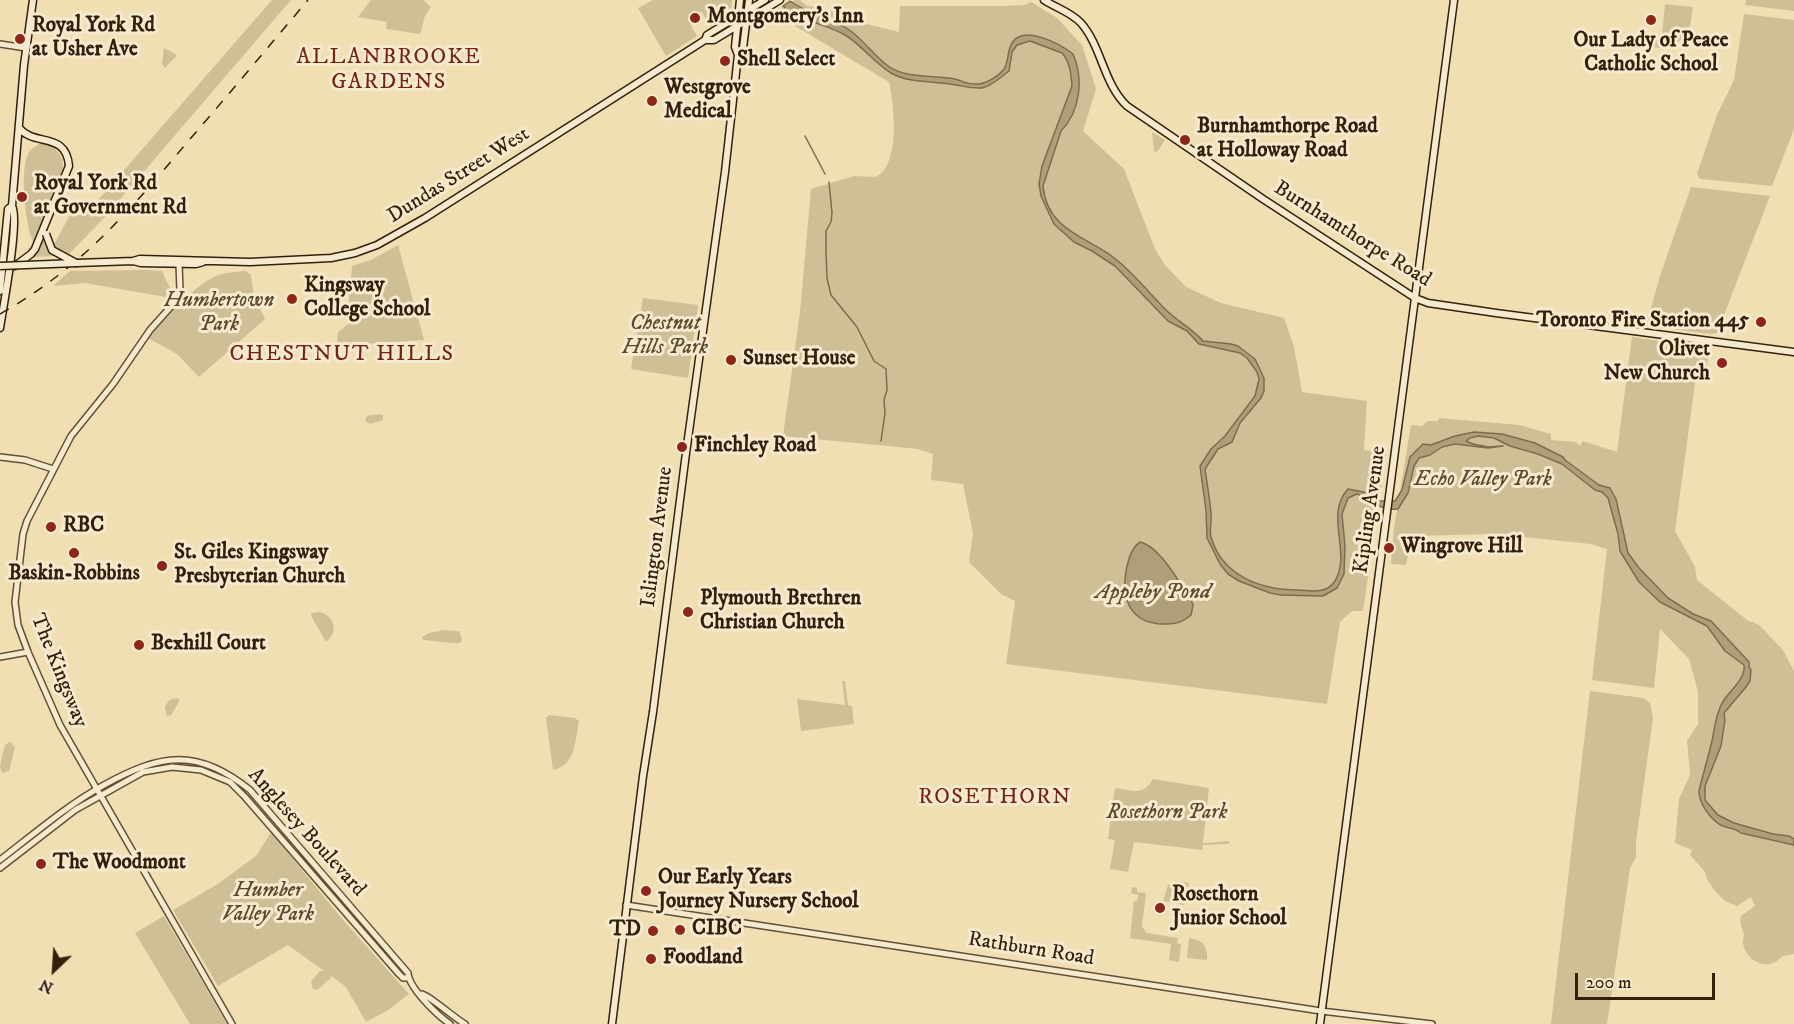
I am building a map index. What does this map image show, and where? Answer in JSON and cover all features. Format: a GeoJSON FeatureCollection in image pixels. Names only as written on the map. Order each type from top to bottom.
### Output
{"type":"FeatureCollection","features":[{"type":"Feature","properties":{"kind":"main road"},"geometry":{"type":"LineString","coordinates":[[0,328],[13,235],[15,211],[12,206],[26,48],[33,0]]}},
{"type":"Feature","properties":{"kind":"main road","name":"Islington Avenue"},"geometry":{"type":"LineString","coordinates":[[612,1024],[725,172],[738,55],[735,47],[740,0]]}},
{"type":"Feature","properties":{"kind":"main road","name":"Islington Avenue"},"geometry":{"type":"LineString","coordinates":[[738,55],[743,48],[749,0]]}},
{"type":"Feature","properties":{"kind":"main road","name":"Dundas Street West"},"geometry":{"type":"LineString","coordinates":[[705,40],[707,34],[765,0]]}},
{"type":"Feature","properties":{"kind":"main road","name":"Dundas Street West"},"geometry":{"type":"LineString","coordinates":[[133,261],[179,264],[262,262],[331,258],[356,254],[425,218],[705,40],[714,40],[780,0]]}},
{"type":"Feature","properties":{"kind":"main road","name":"Burnhamthorpe Road"},"geometry":{"type":"LineString","coordinates":[[1044,0],[1070,14],[1080,23],[1092,39],[1115,91],[1127,106],[1415,298],[1428,303],[1508,315],[1794,352]]}},
{"type":"Feature","properties":{"kind":"main road","name":"Kipling Avenue"},"geometry":{"type":"LineString","coordinates":[[1320,1024],[1454,0]]}},
{"type":"Feature","properties":{"kind":"main road"},"geometry":{"type":"LineString","coordinates":[[723,35],[731,38],[735,47]]}},
{"type":"Feature","properties":{"kind":"main road"},"geometry":{"type":"LineString","coordinates":[[15,266],[32,255],[44,234],[69,162],[65,152],[56,143],[32,138],[19,128]]}},
{"type":"Feature","properties":{"kind":"main road"},"geometry":{"type":"LineString","coordinates":[[17,151],[23,143],[32,138]]}},
{"type":"Feature","properties":{"kind":"main road"},"geometry":{"type":"LineString","coordinates":[[0,291],[8,209],[12,206]]}},
{"type":"Feature","properties":{"kind":"main road"},"geometry":{"type":"LineString","coordinates":[[44,234],[52,250],[77,263]]}},
{"type":"Feature","properties":{"kind":"main road","name":"Dundas Street West"},"geometry":{"type":"LineString","coordinates":[[1,272],[15,266],[140,259],[196,259],[204,262]]}},
{"type":"Feature","properties":{"kind":"street"},"geometry":{"type":"LineString","coordinates":[[0,44],[26,48]]}},
{"type":"Feature","properties":{"kind":"street"},"geometry":{"type":"LineString","coordinates":[[0,218],[8,219]]}},
{"type":"Feature","properties":{"kind":"street","name":"The Kingsway"},"geometry":{"type":"LineString","coordinates":[[179,264],[180,290],[175,302],[150,330],[113,384],[77,428],[25,524],[15,602],[18,625],[60,725],[232,1024]]}},
{"type":"Feature","properties":{"kind":"street"},"geometry":{"type":"LineString","coordinates":[[0,457],[25,460],[53,469]]}},
{"type":"Feature","properties":{"kind":"street"},"geometry":{"type":"LineString","coordinates":[[0,657],[28,652]]}},
{"type":"Feature","properties":{"kind":"street","name":"Anglesey Boulevard"},"geometry":{"type":"LineString","coordinates":[[0,860],[55,816],[98,792],[143,772],[172,767],[201,770],[230,783],[245,796],[399,974],[403,978],[408,978],[427,1005],[450,1024]]}},
{"type":"Feature","properties":{"kind":"street","name":"Anglesey Boulevard"},"geometry":{"type":"LineString","coordinates":[[0,868],[98,792]]}},
{"type":"Feature","properties":{"kind":"street","name":"Rathburn Road"},"geometry":{"type":"LineString","coordinates":[[626,905],[1322,1011],[1432,1024]]}},
{"type":"Feature","properties":{"kind":"street","name":"Anglesey Boulevard"},"geometry":{"type":"LineString","coordinates":[[421,994],[428,996],[442,1009],[465,1024]]}},
{"type":"Feature","properties":{"kind":"green space"},"geometry":{"type":"Polygon","coordinates":[[[272,0],[291,0],[104,218],[69,254],[54,248],[51,243],[55,243],[70,215],[85,215],[272,0]]]}},
{"type":"Feature","properties":{"kind":"green space"},"geometry":{"type":"Polygon","coordinates":[[[371,0],[423,0],[431,7],[425,16],[420,34],[386,29],[387,22],[358,17],[371,0]]]}},
{"type":"Feature","properties":{"kind":"green space"},"geometry":{"type":"Polygon","coordinates":[[[653,0],[732,0],[731,9],[711,27],[701,11],[688,20],[697,36],[666,56],[638,8],[653,0]]]}},
{"type":"Feature","properties":{"kind":"green space"},"geometry":{"type":"Polygon","coordinates":[[[795,0],[800,0],[807,6],[821,7],[866,24],[899,32],[900,6],[1004,6],[1025,5],[1031,2],[1057,18],[1082,45],[1096,89],[1083,131],[1124,169],[1155,249],[1165,265],[1186,287],[1221,303],[1284,318],[1294,347],[1302,392],[1367,401],[1364,450],[1386,454],[1363,611],[1352,611],[1340,622],[1327,704],[1006,664],[1015,601],[1001,594],[969,562],[973,533],[963,484],[931,480],[933,454],[918,449],[783,436],[800,312],[811,189],[854,176],[876,177],[890,159],[894,137],[889,82],[785,20],[774,11],[795,0]]]}},
{"type":"Feature","properties":{"kind":"green space"},"geometry":{"type":"Polygon","coordinates":[[[1746,0],[1794,0],[1794,11],[1745,5],[1746,0]]]}},
{"type":"Feature","properties":{"kind":"green space"},"geometry":{"type":"Polygon","coordinates":[[[1665,4],[1693,7],[1689,32],[1671,49],[1650,47],[1652,34],[1662,35],[1665,4]]]}},
{"type":"Feature","properties":{"kind":"green space"},"geometry":{"type":"Polygon","coordinates":[[[1744,14],[1794,20],[1794,129],[1772,186],[1700,179],[1697,174],[1717,115],[1734,80],[1744,14]]]}},
{"type":"Feature","properties":{"kind":"green space"},"geometry":{"type":"Polygon","coordinates":[[[164,48],[177,55],[165,68],[162,64],[164,48]]]}},
{"type":"Feature","properties":{"kind":"green space"},"geometry":{"type":"Polygon","coordinates":[[[1152,132],[1165,140],[1157,152],[1154,151],[1152,132]]]}},
{"type":"Feature","properties":{"kind":"green space"},"geometry":{"type":"Polygon","coordinates":[[[41,143],[57,151],[62,158],[63,168],[35,245],[28,227],[24,199],[24,171],[29,152],[41,143]]]}},
{"type":"Feature","properties":{"kind":"green space"},"geometry":{"type":"Polygon","coordinates":[[[1691,187],[1770,196],[1717,333],[1711,334],[1646,326],[1660,276],[1691,187]]]}},
{"type":"Feature","properties":{"kind":"green space"},"geometry":{"type":"Polygon","coordinates":[[[44,237],[48,249],[54,256],[32,257],[39,251],[44,237]]]}},
{"type":"Feature","properties":{"kind":"green space"},"geometry":{"type":"Polygon","coordinates":[[[398,245],[424,340],[337,346],[338,332],[351,322],[348,313],[352,266],[371,260],[398,245]]]}},
{"type":"Feature","properties":{"kind":"green space"},"geometry":{"type":"Polygon","coordinates":[[[70,271],[162,271],[170,288],[166,297],[85,283],[53,286],[70,271]]]}},
{"type":"Feature","properties":{"kind":"green space","name":"Humbertown Park"},"geometry":{"type":"Polygon","coordinates":[[[246,271],[251,275],[254,296],[265,319],[199,377],[177,354],[148,338],[197,288],[222,274],[246,271]]]}},
{"type":"Feature","properties":{"kind":"green space","name":"Chestnut Hills Park"},"geometry":{"type":"Polygon","coordinates":[[[643,298],[698,305],[688,378],[631,369],[643,298]]]}},
{"type":"Feature","properties":{"kind":"green space","name":"Echo Valley Park"},"geometry":{"type":"Polygon","coordinates":[[[1632,337],[1700,347],[1700,350],[1708,351],[1707,377],[1696,376],[1675,531],[1695,567],[1697,580],[1747,620],[1759,625],[1783,650],[1794,671],[1794,954],[1782,956],[1771,964],[1754,960],[1745,951],[1740,919],[1755,906],[1751,897],[1737,906],[1725,901],[1715,891],[1705,872],[1690,855],[1692,850],[1675,843],[1679,799],[1690,775],[1687,741],[1698,724],[1698,692],[1689,659],[1660,629],[1654,688],[1592,680],[1607,549],[1591,544],[1495,534],[1412,536],[1406,565],[1391,564],[1394,528],[1411,425],[1422,426],[1427,421],[1438,421],[1439,418],[1519,425],[1551,434],[1551,440],[1576,442],[1580,446],[1583,441],[1617,452],[1632,337]]]}},
{"type":"Feature","properties":{"kind":"green space"},"geometry":{"type":"Polygon","coordinates":[[[383,415],[383,420],[370,424],[365,421],[367,416],[383,415]]]}},
{"type":"Feature","properties":{"kind":"green space"},"geometry":{"type":"Polygon","coordinates":[[[320,612],[329,617],[334,625],[333,634],[326,642],[311,616],[311,613],[320,612]]]}},
{"type":"Feature","properties":{"kind":"green space"},"geometry":{"type":"Polygon","coordinates":[[[444,630],[459,631],[462,639],[460,643],[422,639],[429,633],[444,630]]]}},
{"type":"Feature","properties":{"kind":"green space"},"geometry":{"type":"Polygon","coordinates":[[[842,681],[845,681],[848,705],[852,706],[854,724],[801,731],[797,699],[845,705],[842,681]]]}},
{"type":"Feature","properties":{"kind":"green space"},"geometry":{"type":"Polygon","coordinates":[[[1590,691],[1643,698],[1650,703],[1653,718],[1636,841],[1636,858],[1630,868],[1607,1024],[1551,1024],[1590,691]]]}},
{"type":"Feature","properties":{"kind":"green space"},"geometry":{"type":"Polygon","coordinates":[[[177,698],[180,700],[171,715],[167,716],[165,708],[167,704],[177,698]]]}},
{"type":"Feature","properties":{"kind":"green space"},"geometry":{"type":"Polygon","coordinates":[[[549,715],[575,718],[579,721],[570,757],[561,767],[553,770],[546,718],[549,715]]]}},
{"type":"Feature","properties":{"kind":"green space"},"geometry":{"type":"Polygon","coordinates":[[[10,742],[15,747],[9,771],[2,773],[0,766],[5,745],[10,742]]]}},
{"type":"Feature","properties":{"kind":"green space","name":"Rosethorn Park"},"geometry":{"type":"Polygon","coordinates":[[[1153,779],[1209,788],[1203,843],[1229,841],[1229,844],[1203,845],[1202,850],[1134,842],[1128,872],[1110,869],[1115,840],[1108,839],[1115,788],[1137,791],[1149,785],[1153,779]]]}},
{"type":"Feature","properties":{"kind":"green space"},"geometry":{"type":"Polygon","coordinates":[[[235,781],[248,791],[273,822],[270,822],[235,781]]]}},
{"type":"Feature","properties":{"kind":"green space"},"geometry":{"type":"Polygon","coordinates":[[[279,828],[405,972],[405,976],[279,833],[279,828]]]}},
{"type":"Feature","properties":{"kind":"green space","name":"Humber Valley Park"},"geometry":{"type":"Polygon","coordinates":[[[271,832],[343,920],[409,994],[388,1010],[366,1022],[346,987],[330,975],[331,978],[317,990],[313,989],[311,981],[320,971],[324,971],[288,945],[218,986],[173,910],[218,884],[257,855],[271,832]]]}},
{"type":"Feature","properties":{"kind":"green space"},"geometry":{"type":"Polygon","coordinates":[[[1176,881],[1189,883],[1184,905],[1163,901],[1168,885],[1176,881]]]}},
{"type":"Feature","properties":{"kind":"green space"},"geometry":{"type":"Polygon","coordinates":[[[1132,887],[1137,888],[1137,892],[1146,893],[1142,927],[1147,933],[1178,938],[1177,943],[1181,944],[1179,962],[1169,960],[1171,944],[1130,938],[1134,901],[1137,901],[1138,895],[1131,893],[1132,887]]]}},
{"type":"Feature","properties":{"kind":"green space","name":"Humber Valley Park"},"geometry":{"type":"Polygon","coordinates":[[[164,916],[227,1024],[190,1024],[135,933],[164,916]]]}},
{"type":"Feature","properties":{"kind":"green space"},"geometry":{"type":"Polygon","coordinates":[[[1189,938],[1198,940],[1204,945],[1207,960],[1187,958],[1189,938]]]}},
{"type":"Feature","properties":{"kind":"water"},"geometry":{"type":"Polygon","coordinates":[[[790,1],[848,29],[888,66],[912,75],[955,79],[972,84],[984,83],[1002,72],[1006,66],[1012,43],[1025,35],[1051,41],[1073,54],[1079,84],[1076,105],[1061,131],[1043,186],[1052,214],[1072,232],[1118,261],[1167,311],[1203,341],[1238,346],[1255,359],[1264,378],[1264,391],[1261,398],[1240,423],[1232,442],[1218,449],[1205,469],[1211,508],[1211,537],[1224,562],[1245,578],[1257,584],[1284,589],[1313,591],[1328,588],[1335,581],[1339,570],[1341,558],[1338,510],[1341,499],[1348,489],[1368,493],[1380,501],[1395,501],[1402,490],[1410,457],[1423,444],[1431,445],[1455,436],[1474,432],[1502,434],[1535,443],[1563,457],[1599,485],[1610,488],[1616,499],[1628,553],[1639,568],[1668,598],[1693,614],[1711,621],[1749,662],[1750,681],[1724,713],[1721,746],[1705,786],[1705,800],[1718,815],[1734,823],[1789,836],[1794,839],[1794,845],[1741,833],[1722,826],[1705,809],[1699,791],[1717,715],[1724,700],[1743,675],[1744,665],[1725,651],[1707,626],[1660,602],[1639,582],[1620,551],[1618,534],[1608,498],[1562,464],[1494,438],[1478,436],[1466,441],[1488,447],[1503,446],[1488,448],[1455,444],[1442,447],[1430,455],[1419,458],[1414,466],[1408,493],[1398,509],[1381,507],[1357,494],[1348,498],[1342,514],[1345,546],[1344,574],[1337,588],[1323,596],[1281,595],[1239,581],[1228,574],[1220,564],[1207,538],[1200,466],[1211,449],[1225,436],[1255,396],[1259,379],[1257,372],[1247,358],[1240,353],[1199,344],[1187,331],[1168,321],[1115,266],[1074,242],[1054,224],[1041,196],[1039,184],[1042,166],[1072,86],[1070,68],[1062,53],[1030,41],[1017,45],[1012,52],[1009,71],[982,88],[912,80],[885,69],[845,35],[789,11],[783,6],[790,1]]]}},
{"type":"Feature","properties":{"kind":"water","name":"Appleby Pond"},"geometry":{"type":"Polygon","coordinates":[[[1140,542],[1155,550],[1191,600],[1193,605],[1191,615],[1180,622],[1166,624],[1143,620],[1130,607],[1125,588],[1125,577],[1131,552],[1140,542]]]}},
{"type":"Feature","properties":{"kind":"waterway"},"geometry":{"type":"LineString","coordinates":[[805,136],[825,174]]}},
{"type":"Feature","properties":{"kind":"waterway"},"geometry":{"type":"LineString","coordinates":[[829,182],[832,213],[831,222],[826,231],[827,278],[831,295],[857,327],[874,361],[886,369],[887,390],[884,400],[885,413],[881,441]]}},
{"type":"Feature","properties":{"kind":"railway"},"geometry":{"type":"LineString","coordinates":[[0,314],[56,277],[104,236],[147,190],[308,0]]}},
{"type":"Feature","properties":{"kind":"place","name":"Montgomery's Inn"},"geometry":{"type":"Point","coordinates":[695,18]}},
{"type":"Feature","properties":{"kind":"place","name":"Our Lady of Peace Catholic School"},"geometry":{"type":"Point","coordinates":[1651,20]}},
{"type":"Feature","properties":{"kind":"place","name":"Royal York Rd at Usher Ave"},"geometry":{"type":"Point","coordinates":[20,39]}},
{"type":"Feature","properties":{"kind":"place","name":"Shell Select"},"geometry":{"type":"Point","coordinates":[725,61]}},
{"type":"Feature","properties":{"kind":"place","name":"Westgrove Medical"},"geometry":{"type":"Point","coordinates":[652,101]}},
{"type":"Feature","properties":{"kind":"place","name":"Burnhamthorpe Road at Holloway Road"},"geometry":{"type":"Point","coordinates":[1185,140]}},
{"type":"Feature","properties":{"kind":"place","name":"Royal York Rd at Government Rd"},"geometry":{"type":"Point","coordinates":[22,197]}},
{"type":"Feature","properties":{"kind":"place","name":"Kingsway College School"},"geometry":{"type":"Point","coordinates":[292,299]}},
{"type":"Feature","properties":{"kind":"place","name":"Toronto Fire Station 445"},"geometry":{"type":"Point","coordinates":[1761,322]}},
{"type":"Feature","properties":{"kind":"place","name":"Sunset House"},"geometry":{"type":"Point","coordinates":[731,360]}},
{"type":"Feature","properties":{"kind":"place","name":"Olivet New Church"},"geometry":{"type":"Point","coordinates":[1722,363]}},
{"type":"Feature","properties":{"kind":"place","name":"Finchley Road"},"geometry":{"type":"Point","coordinates":[682,447]}},
{"type":"Feature","properties":{"kind":"place","name":"RBC"},"geometry":{"type":"Point","coordinates":[51,527]}},
{"type":"Feature","properties":{"kind":"place","name":"Wingrove Hill"},"geometry":{"type":"Point","coordinates":[1389,548]}},
{"type":"Feature","properties":{"kind":"place","name":"Baskin-Robbins"},"geometry":{"type":"Point","coordinates":[74,553]}},
{"type":"Feature","properties":{"kind":"place","name":"St. Giles Kingsway Presbyterian Church"},"geometry":{"type":"Point","coordinates":[162,566]}},
{"type":"Feature","properties":{"kind":"place","name":"Plymouth Brethren Christian Church"},"geometry":{"type":"Point","coordinates":[688,612]}},
{"type":"Feature","properties":{"kind":"place","name":"Bexhill Court"},"geometry":{"type":"Point","coordinates":[139,645]}},
{"type":"Feature","properties":{"kind":"place","name":"The Woodmont"},"geometry":{"type":"Point","coordinates":[41,864]}},
{"type":"Feature","properties":{"kind":"place","name":"Our Early Years Journey Nursery School"},"geometry":{"type":"Point","coordinates":[646,891]}},
{"type":"Feature","properties":{"kind":"place","name":"Rosethorn Junior School"},"geometry":{"type":"Point","coordinates":[1160,908]}},
{"type":"Feature","properties":{"kind":"place","name":"CIBC"},"geometry":{"type":"Point","coordinates":[680,930]}},
{"type":"Feature","properties":{"kind":"place","name":"TD"},"geometry":{"type":"Point","coordinates":[653,931]}},
{"type":"Feature","properties":{"kind":"place","name":"Foodland"},"geometry":{"type":"Point","coordinates":[651,959]}},
{"type":"Feature","properties":{"kind":"district","name":"ALLANBROOKE GARDENS"},"geometry":{"type":"Point","coordinates":[389,70]}},
{"type":"Feature","properties":{"kind":"district","name":"CHESTNUT HILLS"},"geometry":{"type":"Point","coordinates":[342,355]}},
{"type":"Feature","properties":{"kind":"district","name":"ROSETHORN"},"geometry":{"type":"Point","coordinates":[995,798]}}]}
